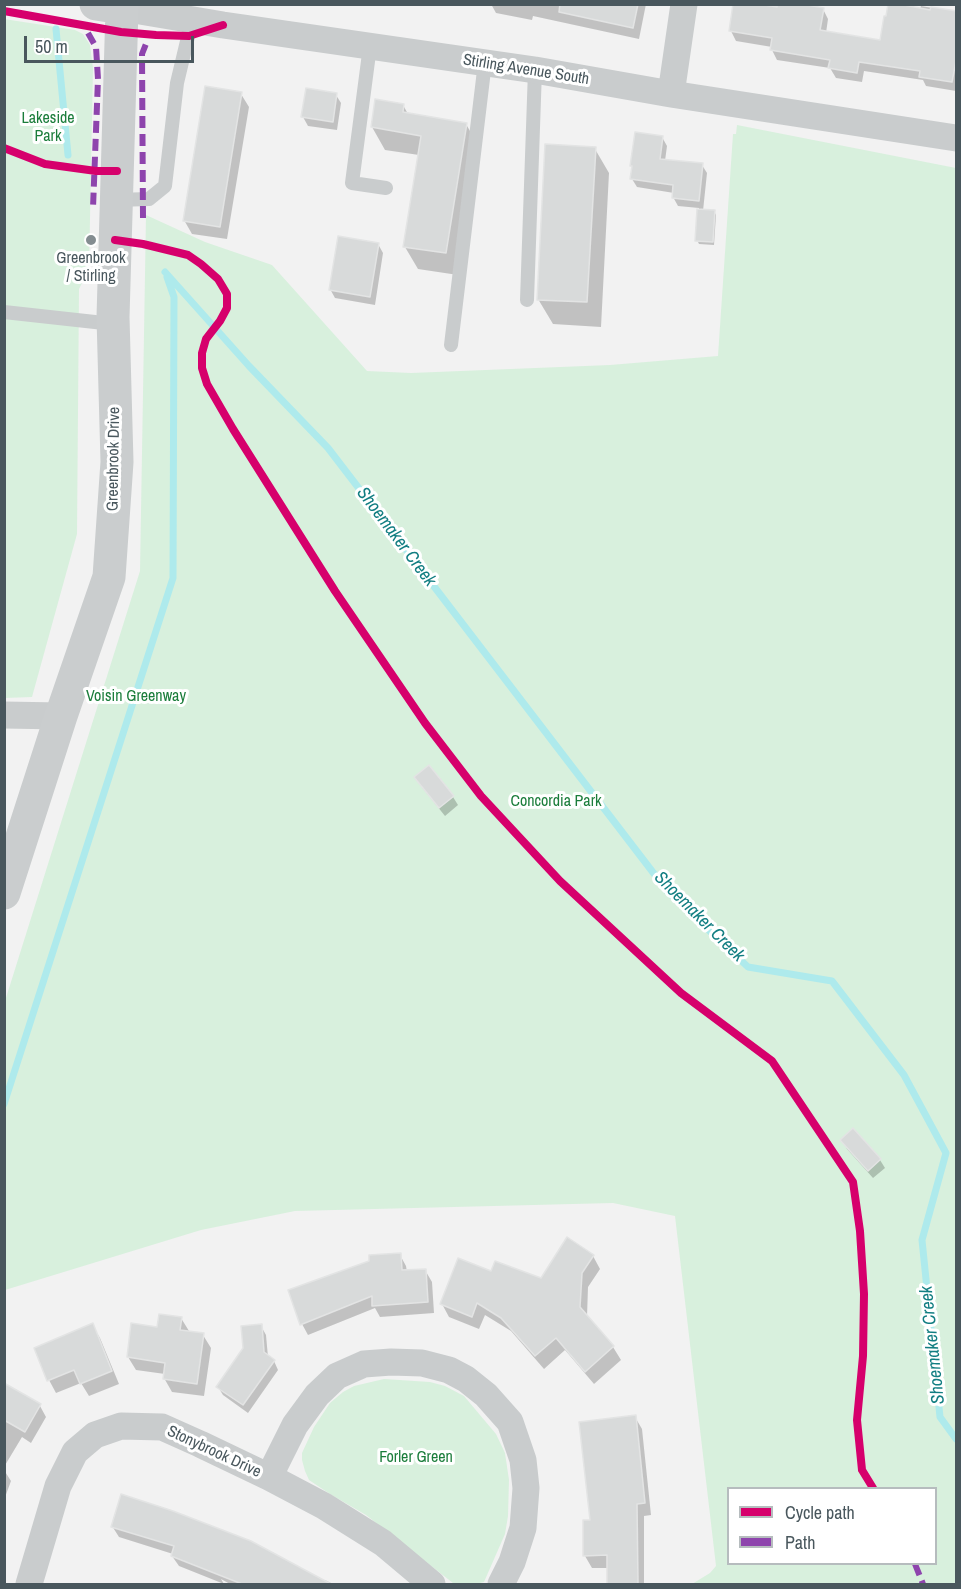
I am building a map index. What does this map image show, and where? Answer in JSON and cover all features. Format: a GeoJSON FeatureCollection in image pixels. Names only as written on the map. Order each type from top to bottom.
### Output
{"type":"FeatureCollection","features":[{"type":"Feature","properties":{"kind":"street"},"geometry":{"type":"LineString","coordinates":[[671,94],[684,4]]}},
{"type":"Feature","properties":{"kind":"street","name":"Stirling Avenue South"},"geometry":{"type":"LineString","coordinates":[[109,6],[484,62],[671,94],[957,138]]}},
{"type":"Feature","properties":{"kind":"street","name":"Greenbrook Drive"},"geometry":{"type":"LineString","coordinates":[[4,893],[109,577],[117,462],[114,324],[116,200],[109,6]]}},
{"type":"Feature","properties":{"kind":"street"},"geometry":{"type":"LineString","coordinates":[[4,715],[61,716]]}},
{"type":"Feature","properties":{"kind":"street"},"geometry":{"type":"LineString","coordinates":[[269,1477],[295,1425],[317,1395],[338,1376],[364,1364],[391,1362],[422,1364],[449,1370],[466,1379],[486,1395],[510,1422],[523,1460],[526,1488],[523,1528],[512,1563],[501,1584]]}},
{"type":"Feature","properties":{"kind":"street","name":"Stonybrook Drive"},"geometry":{"type":"LineString","coordinates":[[29,1584],[58,1486],[75,1452],[95,1435],[121,1426],[162,1427],[269,1477],[324,1506],[383,1543],[432,1584]]}},
{"type":"Feature","properties":{"kind":"lane"},"geometry":{"type":"LineString","coordinates":[[116,200],[149,199],[165,186],[177,83],[192,20]]}},
{"type":"Feature","properties":{"kind":"lane"},"geometry":{"type":"LineString","coordinates":[[370,46],[352,183],[386,189]]}},
{"type":"Feature","properties":{"kind":"lane"},"geometry":{"type":"LineString","coordinates":[[451,345],[484,62]]}},
{"type":"Feature","properties":{"kind":"lane"},"geometry":{"type":"LineString","coordinates":[[527,300],[535,70]]}},
{"type":"Feature","properties":{"kind":"lane"},"geometry":{"type":"LineString","coordinates":[[4,312],[114,324]]}},
{"type":"Feature","properties":{"kind":"green space","name":"Lakeside Park"},"geometry":{"type":"Polygon","coordinates":[[[4,19],[75,30],[83,34],[90,45],[93,68],[89,269],[79,289],[77,534],[32,697],[5,698],[4,19]]]}},
{"type":"Feature","properties":{"kind":"green space","name":"Concordia Park"},"geometry":{"type":"Polygon","coordinates":[[[737,125],[956,168],[956,1584],[692,1584],[710,1573],[716,1566],[675,1216],[613,1203],[295,1211],[201,1230],[5,1290],[5,1001],[140,571],[146,215],[205,242],[272,265],[367,371],[411,373],[610,365],[718,356],[733,134],[736,134],[737,125]]]}},
{"type":"Feature","properties":{"kind":"green space","name":"Forler Green"},"geometry":{"type":"Polygon","coordinates":[[[384,1379],[430,1382],[445,1386],[464,1396],[496,1434],[505,1453],[509,1480],[508,1516],[505,1534],[484,1582],[453,1583],[366,1515],[309,1480],[302,1453],[314,1427],[330,1403],[354,1386],[384,1379]]]}},
{"type":"Feature","properties":{"kind":"building"},"geometry":{"type":"Polygon","coordinates":[[[560,4],[638,4],[633,28],[559,12],[560,4]]]}},
{"type":"Feature","properties":{"kind":"building"},"geometry":{"type":"Polygon","coordinates":[[[733,4],[777,7],[778,4],[802,4],[824,8],[820,30],[880,40],[888,4],[957,11],[957,56],[952,82],[919,77],[920,71],[859,62],[857,73],[828,68],[830,60],[770,50],[772,38],[729,31],[733,4]]]}},
{"type":"Feature","properties":{"kind":"building"},"geometry":{"type":"Polygon","coordinates":[[[205,86],[242,92],[220,227],[183,221],[205,86]]]}},
{"type":"Feature","properties":{"kind":"building"},"geometry":{"type":"Polygon","coordinates":[[[306,88],[337,93],[333,122],[301,117],[306,88]]]}},
{"type":"Feature","properties":{"kind":"building"},"geometry":{"type":"Polygon","coordinates":[[[375,99],[404,104],[403,112],[467,123],[446,253],[403,247],[421,136],[371,127],[375,99]]]}},
{"type":"Feature","properties":{"kind":"building"},"geometry":{"type":"Polygon","coordinates":[[[635,132],[663,136],[660,159],[703,163],[699,201],[672,198],[673,185],[630,179],[635,132]]]}},
{"type":"Feature","properties":{"kind":"building"},"geometry":{"type":"Polygon","coordinates":[[[545,144],[596,147],[587,302],[537,300],[545,144]]]}},
{"type":"Feature","properties":{"kind":"building"},"geometry":{"type":"Polygon","coordinates":[[[697,209],[715,210],[713,242],[695,241],[697,209]]]}},
{"type":"Feature","properties":{"kind":"building"},"geometry":{"type":"Polygon","coordinates":[[[338,236],[379,243],[370,297],[329,290],[338,236]]]}},
{"type":"Feature","properties":{"kind":"building"},"geometry":{"type":"Polygon","coordinates":[[[429,765],[454,796],[439,808],[414,777],[429,765]]]}},
{"type":"Feature","properties":{"kind":"building"},"geometry":{"type":"Polygon","coordinates":[[[853,1128],[881,1159],[868,1171],[840,1140],[853,1128]]]}},
{"type":"Feature","properties":{"kind":"building"},"geometry":{"type":"Polygon","coordinates":[[[567,1237],[594,1255],[582,1273],[580,1307],[614,1346],[585,1372],[556,1338],[535,1356],[501,1318],[477,1303],[472,1317],[440,1304],[458,1258],[491,1271],[495,1261],[541,1278],[567,1237]]]}},
{"type":"Feature","properties":{"kind":"building"},"geometry":{"type":"Polygon","coordinates":[[[401,1253],[402,1270],[426,1269],[428,1302],[372,1306],[372,1296],[300,1325],[288,1290],[369,1261],[369,1255],[401,1253]]]}},
{"type":"Feature","properties":{"kind":"building"},"geometry":{"type":"Polygon","coordinates":[[[159,1314],[182,1317],[180,1330],[204,1333],[197,1384],[163,1379],[165,1363],[127,1357],[131,1323],[157,1327],[159,1314]]]}},
{"type":"Feature","properties":{"kind":"building"},"geometry":{"type":"Polygon","coordinates":[[[93,1323],[112,1371],[80,1384],[74,1370],[47,1381],[34,1348],[93,1323]]]}},
{"type":"Feature","properties":{"kind":"building"},"geometry":{"type":"Polygon","coordinates":[[[262,1324],[264,1352],[275,1360],[243,1405],[216,1387],[243,1348],[241,1326],[262,1324]]]}},
{"type":"Feature","properties":{"kind":"building"},"geometry":{"type":"Polygon","coordinates":[[[4,1383],[41,1404],[25,1432],[4,1420],[4,1383]]]}},
{"type":"Feature","properties":{"kind":"building"},"geometry":{"type":"Polygon","coordinates":[[[636,1415],[645,1503],[637,1504],[638,1584],[607,1584],[607,1555],[583,1556],[583,1520],[590,1520],[579,1422],[636,1415]]]}},
{"type":"Feature","properties":{"kind":"building"},"geometry":{"type":"Polygon","coordinates":[[[121,1494],[251,1541],[331,1584],[242,1584],[171,1556],[174,1546],[111,1527],[121,1494]]]}},
{"type":"Feature","properties":{"kind":"waterway","name":"Shoemaker Creek"},"geometry":{"type":"LineString","coordinates":[[56,29],[68,155]]}},
{"type":"Feature","properties":{"kind":"waterway","name":"Shoemaker Creek"},"geometry":{"type":"LineString","coordinates":[[165,272],[249,366],[328,448],[668,892],[748,967],[832,981],[904,1075],[946,1153],[922,1240],[940,1417],[956,1439]]}},
{"type":"Feature","properties":{"kind":"waterway"},"geometry":{"type":"LineString","coordinates":[[4,1104],[173,578],[174,297],[167,277]]}},
{"type":"Feature","properties":{"kind":"marked path"},"geometry":{"type":"LineString","coordinates":[[88,33],[96,47],[98,79],[93,208]]}},
{"type":"Feature","properties":{"kind":"marked path"},"geometry":{"type":"LineString","coordinates":[[143,218],[142,54],[146,44]]}},
{"type":"Feature","properties":{"kind":"marked path"},"geometry":{"type":"LineString","coordinates":[[915,1565],[923,1584]]}},
{"type":"Feature","properties":{"kind":"cycle path"},"geometry":{"type":"LineString","coordinates":[[4,11],[121,32],[156,35],[189,36],[223,25]]}},
{"type":"Feature","properties":{"kind":"cycle path"},"geometry":{"type":"LineString","coordinates":[[4,148],[45,164],[96,171],[117,171]]}},
{"type":"Feature","properties":{"kind":"cycle path"},"geometry":{"type":"LineString","coordinates":[[115,240],[188,255],[218,279],[227,294],[227,308],[206,339],[202,353],[202,368],[207,384],[335,591],[425,723],[481,796],[560,881],[681,993],[772,1061],[853,1182],[860,1231],[864,1294],[863,1356],[857,1420],[862,1470],[872,1487]]}},
{"type":"Feature","properties":{"kind":"place","name":"Greenbrook / Stirling"},"geometry":{"type":"Point","coordinates":[91,240]}},
{"type":"Feature","properties":{"kind":"park label","name":"Voisin Greenway"},"geometry":{"type":"Point","coordinates":[136,697]}}]}
